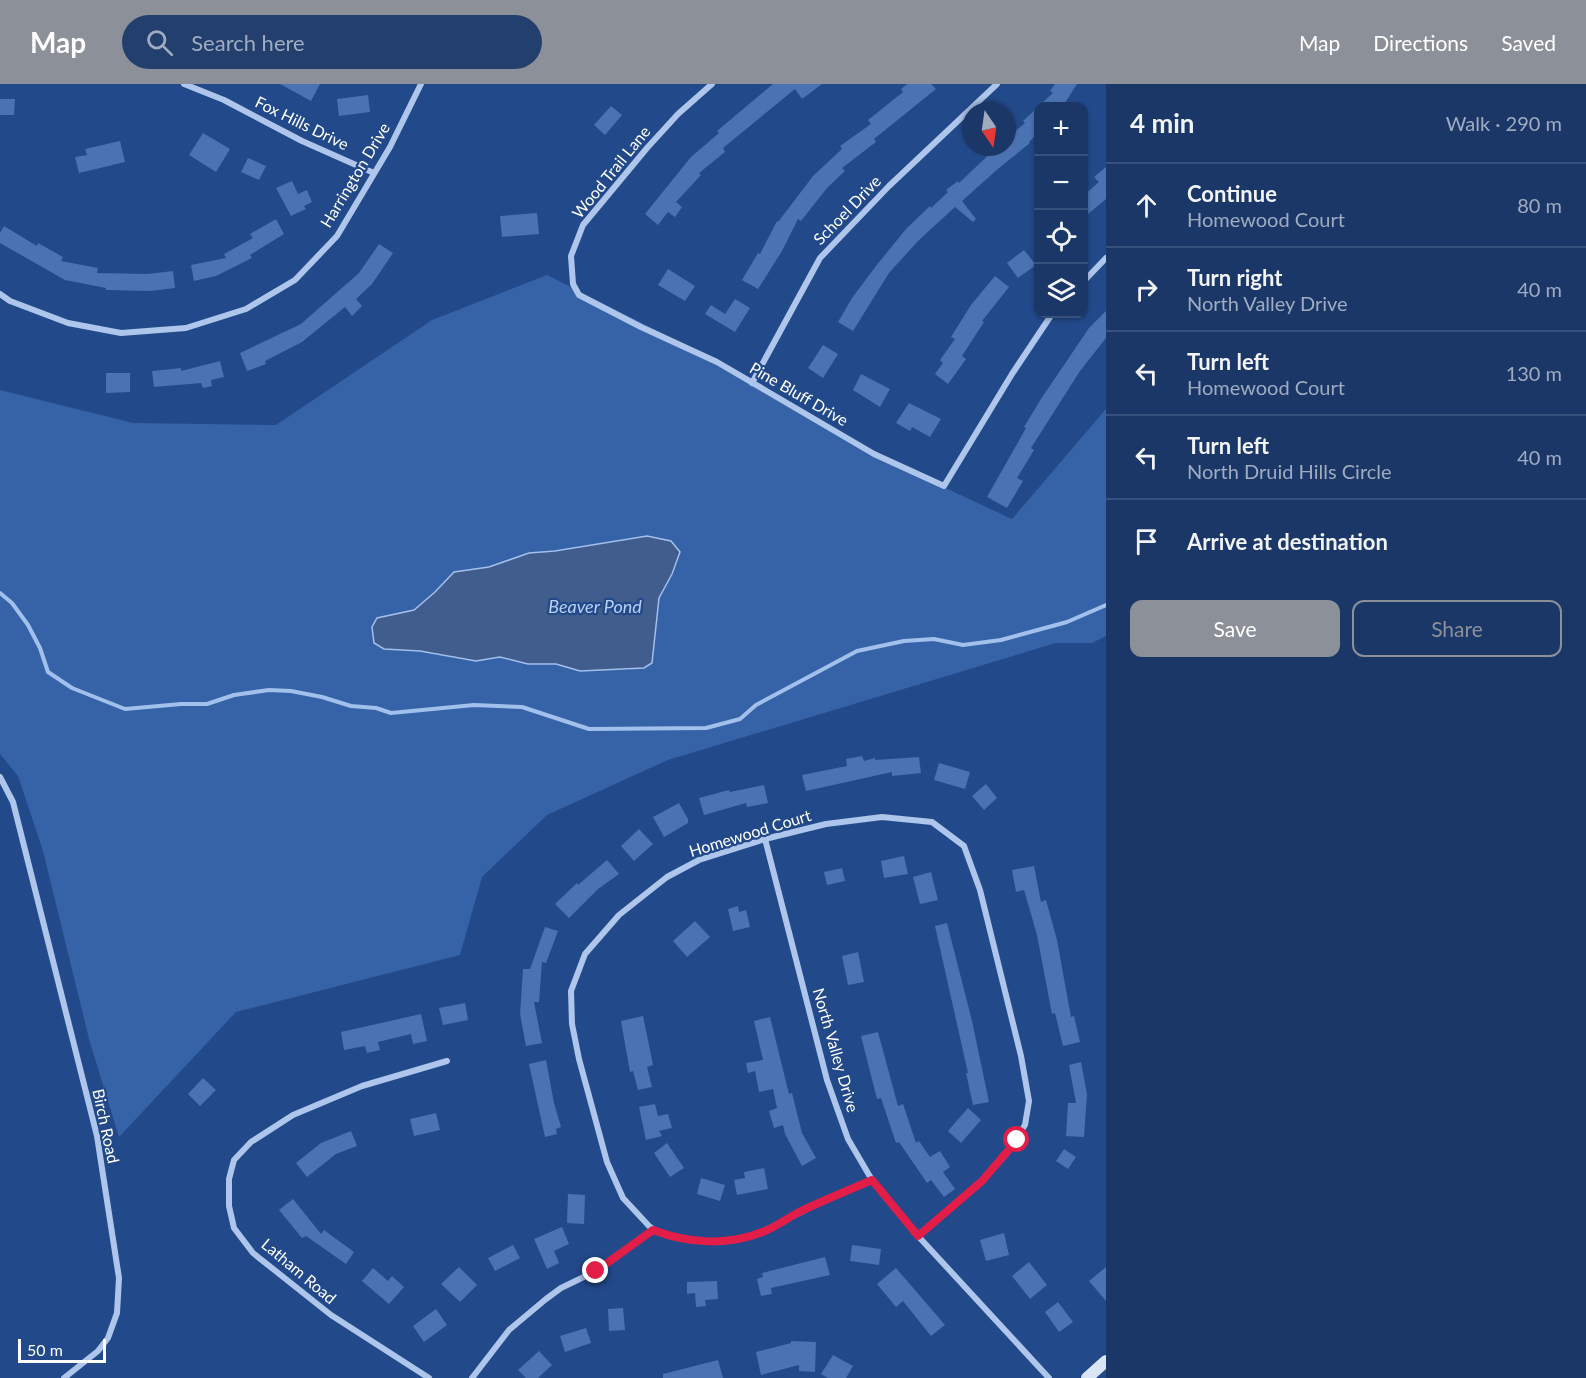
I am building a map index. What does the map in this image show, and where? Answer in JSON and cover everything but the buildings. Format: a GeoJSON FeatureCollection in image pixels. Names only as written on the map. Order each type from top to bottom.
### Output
{"type":"FeatureCollection","features":[{"type":"Feature","properties":{"kind":"main road"},"geometry":{"type":"LineString","coordinates":[[1087,1378],[1106,1361]]}},
{"type":"Feature","properties":{"kind":"street","name":"Fox Hills Drive"},"geometry":{"type":"LineString","coordinates":[[184,84],[224,100],[303,141],[374,173]]}},
{"type":"Feature","properties":{"kind":"street","name":"Harrington Drive"},"geometry":{"type":"LineString","coordinates":[[0,294],[10,301],[68,323],[121,333],[186,328],[246,309],[295,280],[337,236],[390,147],[421,84]]}},
{"type":"Feature","properties":{"kind":"street","name":"Wood Trail Lane"},"geometry":{"type":"LineString","coordinates":[[579,295],[573,284],[571,256],[583,225],[678,114],[712,84]]}},
{"type":"Feature","properties":{"kind":"street","name":"Schoel Drive"},"geometry":{"type":"LineString","coordinates":[[752,383],[820,258],[889,186],[997,84]]}},
{"type":"Feature","properties":{"kind":"street"},"geometry":{"type":"LineString","coordinates":[[1088,276],[1106,258]]}},
{"type":"Feature","properties":{"kind":"street","name":"Pine Bluff Drive"},"geometry":{"type":"LineString","coordinates":[[579,295],[717,362],[874,454],[944,486],[1049,318]]}},
{"type":"Feature","properties":{"kind":"street","name":"Birch Road"},"geometry":{"type":"LineString","coordinates":[[0,777],[13,802],[97,1136],[119,1278],[117,1313],[108,1338],[98,1351],[67,1378]]}},
{"type":"Feature","properties":{"kind":"street","name":"Homewood Court"},"geometry":{"type":"LineString","coordinates":[[872,1180],[748,1237],[719,1242],[700,1242],[671,1237],[653,1230],[623,1198],[607,1162],[579,1059],[572,1024],[571,991],[585,954],[619,915],[659,883],[699,860],[765,839],[826,824],[882,817],[932,822],[964,846],[980,890],[999,964],[1021,1056],[1029,1101],[1025,1125],[1007,1153],[982,1181],[918,1236]]}},
{"type":"Feature","properties":{"kind":"street","name":"North Valley Drive"},"geometry":{"type":"LineString","coordinates":[[765,839],[826,1080],[848,1139],[872,1180],[918,1236],[1049,1378]]}},
{"type":"Feature","properties":{"kind":"street","name":"Latham Road"},"geometry":{"type":"LineString","coordinates":[[429,1378],[331,1316],[253,1253],[234,1228],[229,1206],[229,1179],[234,1160],[251,1142],[293,1115],[362,1086],[447,1061]]}},
{"type":"Feature","properties":{"kind":"street"},"geometry":{"type":"LineString","coordinates":[[472,1378],[509,1330],[546,1299],[561,1288],[596,1271],[653,1230]]}},
{"type":"Feature","properties":{"kind":"shaded area"},"geometry":{"type":"Polygon","coordinates":[[[547,275],[747,376],[880,460],[1012,519],[1106,409],[1106,636],[1092,643],[1056,643],[668,760],[547,815],[482,877],[460,955],[236,1012],[119,1137],[89,1039],[43,851],[18,776],[0,754],[0,390],[133,423],[276,425],[432,320],[547,275]],[[555,551],[529,553],[489,567],[454,572],[414,610],[378,618],[384,649],[420,651],[476,661],[500,657],[528,664],[555,664],[580,671],[629,670],[653,642],[659,598],[672,574],[555,551]]]}},
{"type":"Feature","properties":{"kind":"water","name":"Beaver Pond"},"geometry":{"type":"Polygon","coordinates":[[[647,536],[671,541],[680,552],[672,574],[659,598],[652,663],[644,668],[580,671],[556,664],[528,664],[500,657],[476,661],[420,651],[384,649],[374,643],[372,627],[377,618],[414,610],[454,572],[489,567],[529,553],[647,536]]]}},
{"type":"Feature","properties":{"kind":"waterway"},"geometry":{"type":"LineString","coordinates":[[0,593],[12,603],[28,625],[40,648],[48,672],[72,688],[125,709],[207,704],[234,695],[269,690],[291,691],[391,713],[474,705],[522,707],[589,729],[706,728],[740,719],[756,705],[857,651],[904,641],[934,639],[963,645],[1001,640],[1067,622],[1106,605]]}},
{"type":"Feature","properties":{"kind":"route"},"geometry":{"type":"LineString","coordinates":[[596,1271],[653,1230],[671,1237],[700,1242],[719,1242],[748,1237],[872,1180],[918,1236],[982,1181],[1017,1140]]}}]}
